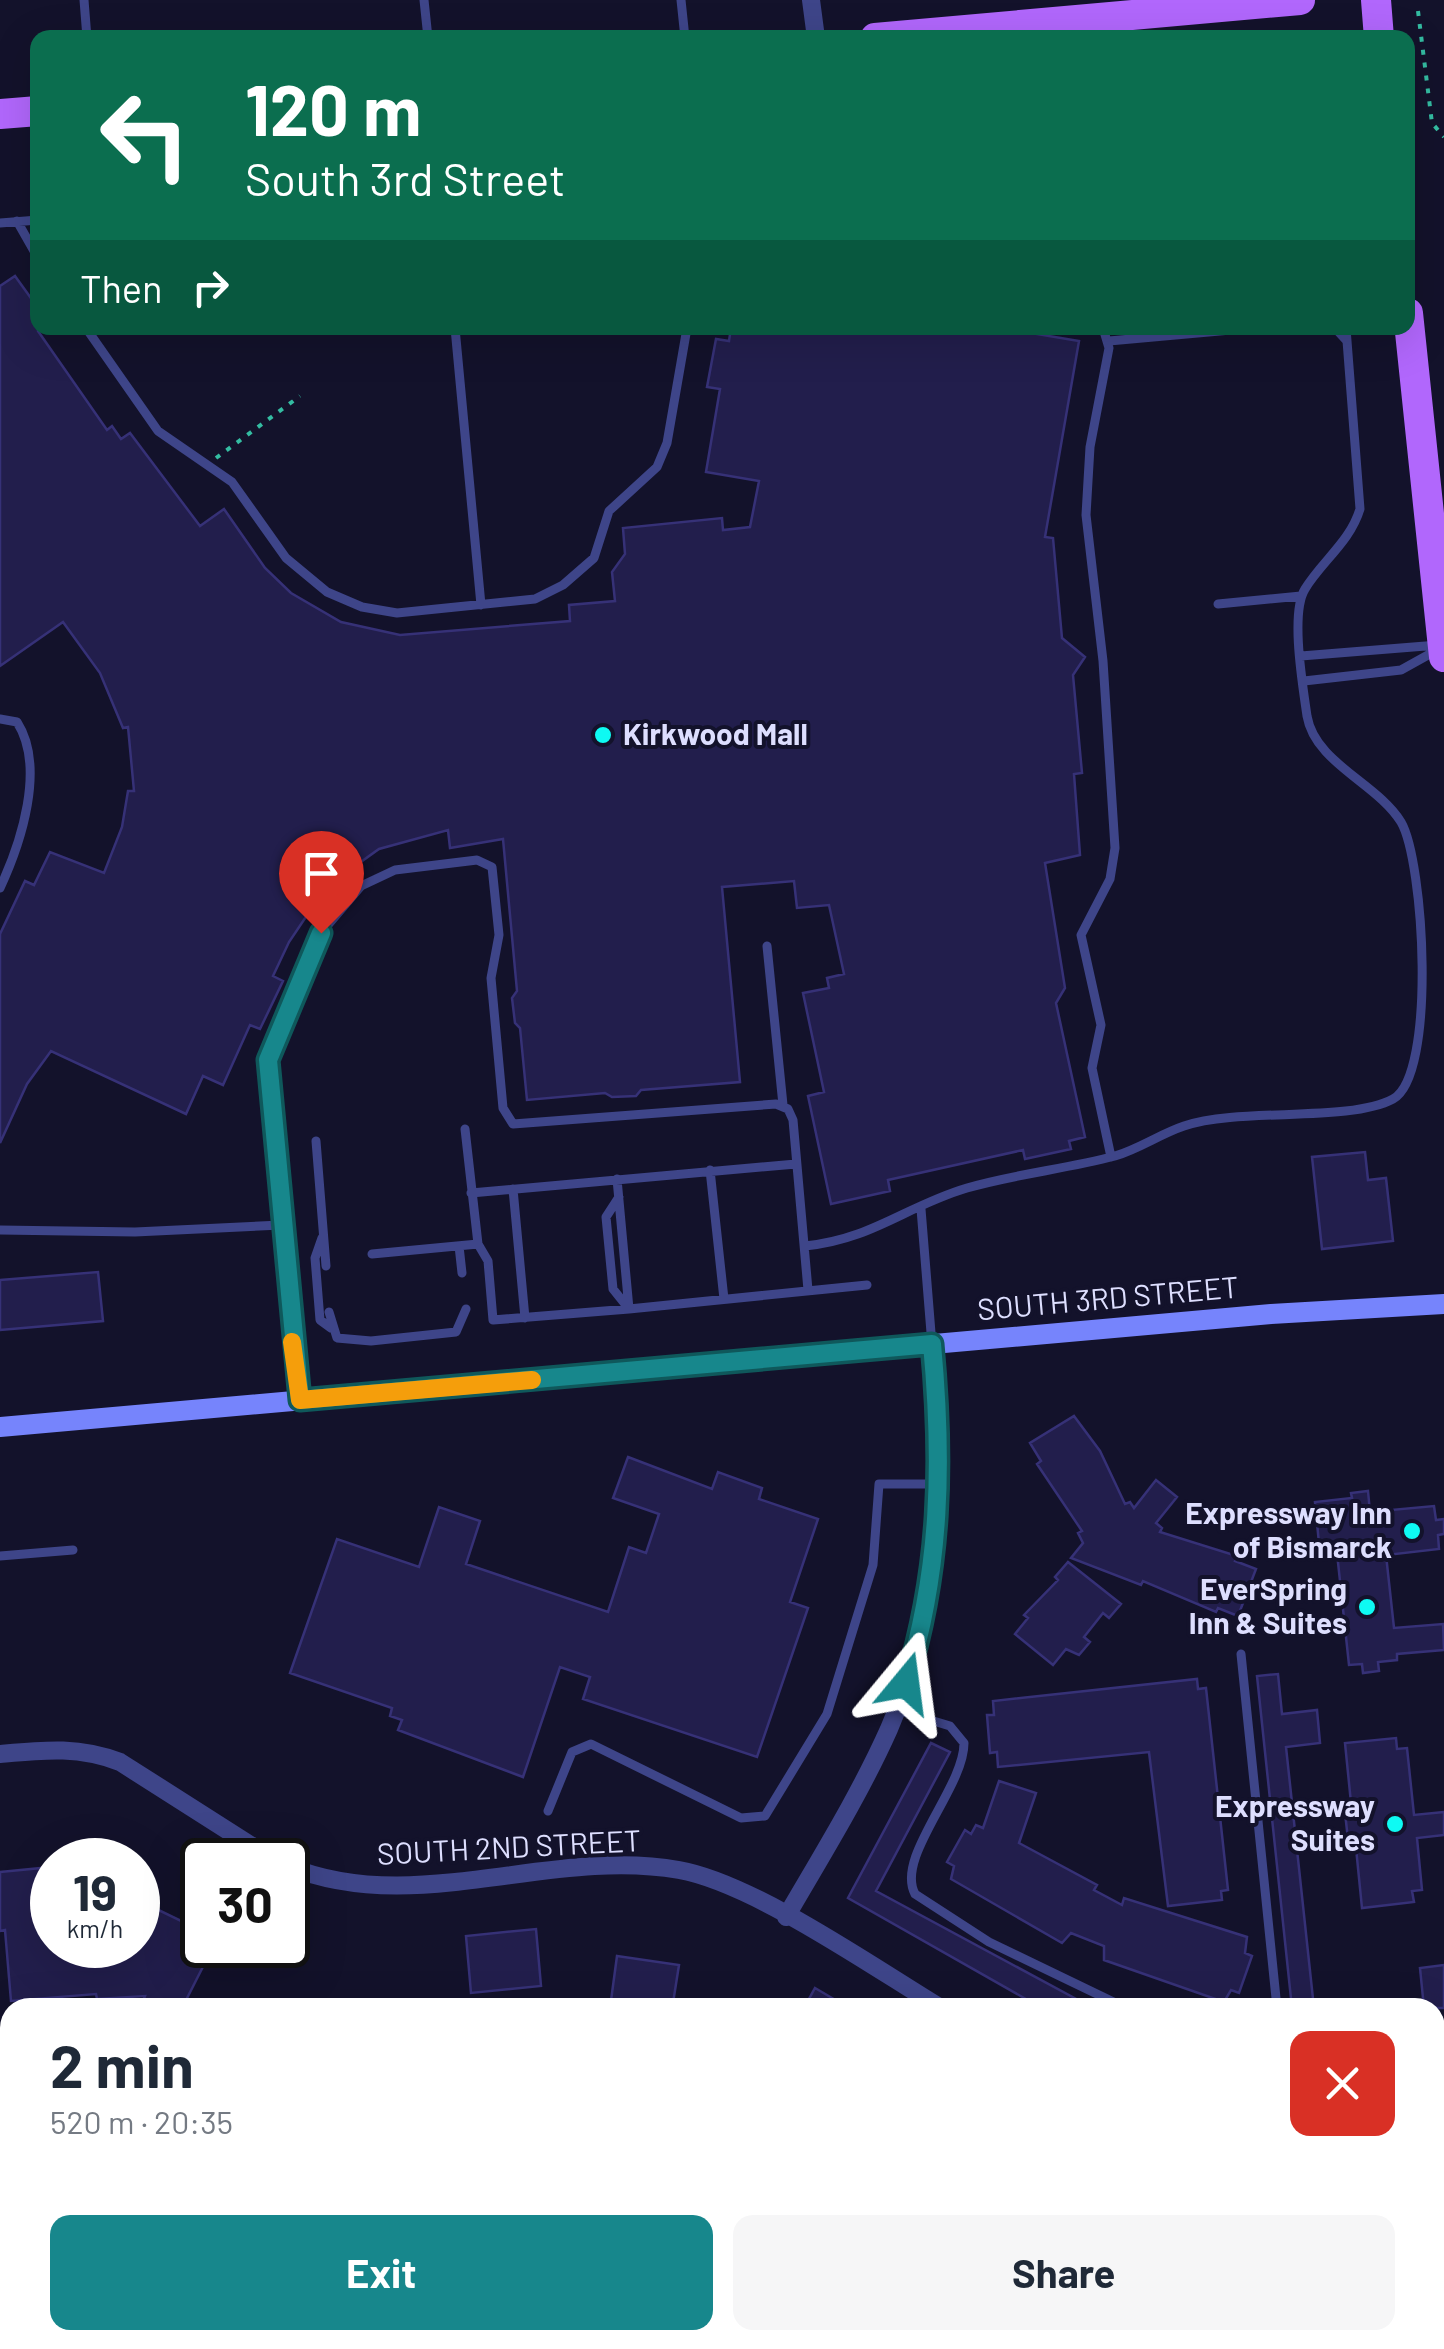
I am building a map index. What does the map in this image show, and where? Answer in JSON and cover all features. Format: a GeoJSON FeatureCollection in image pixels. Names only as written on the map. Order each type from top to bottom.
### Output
{"type":"FeatureCollection","features":[{"type":"Feature","properties":{"kind":"main road"},"geometry":{"type":"LineString","coordinates":[[950,30],[1188,5],[1300,0]]}},
{"type":"Feature","properties":{"kind":"main road"},"geometry":{"type":"LineString","coordinates":[[1376,0],[1378,30]]}},
{"type":"Feature","properties":{"kind":"main road"},"geometry":{"type":"LineString","coordinates":[[0,114],[30,112]]}},
{"type":"Feature","properties":{"kind":"main road"},"geometry":{"type":"LineString","coordinates":[[1410,335],[1444,657]]}},
{"type":"Feature","properties":{"kind":"street"},"geometry":{"type":"LineString","coordinates":[[811,0],[815,30]]}},
{"type":"Feature","properties":{"kind":"street","name":"SOUTH 3RD STREET"},"geometry":{"type":"LineString","coordinates":[[0,1427],[1270,1314],[1444,1304]]}},
{"type":"Feature","properties":{"kind":"street"},"geometry":{"type":"LineString","coordinates":[[786,1917],[854,1800],[897,1710],[930,1595],[941,1484],[932,1344]]}},
{"type":"Feature","properties":{"kind":"street"},"geometry":{"type":"LineString","coordinates":[[0,1754],[59,1747],[92,1752],[120,1762],[239,1838]]}},
{"type":"Feature","properties":{"kind":"street","name":"SOUTH 2ND STREET"},"geometry":{"type":"LineString","coordinates":[[310,1873],[334,1880],[388,1885],[614,1866],[659,1867],[718,1881],[924,1998]]}},
{"type":"Feature","properties":{"kind":"lane"},"geometry":{"type":"LineString","coordinates":[[84,0],[86,30]]}},
{"type":"Feature","properties":{"kind":"lane"},"geometry":{"type":"LineString","coordinates":[[424,0],[427,30]]}},
{"type":"Feature","properties":{"kind":"lane"},"geometry":{"type":"LineString","coordinates":[[682,0],[684,30]]}},
{"type":"Feature","properties":{"kind":"lane"},"geometry":{"type":"LineString","coordinates":[[0,223],[30,220]]}},
{"type":"Feature","properties":{"kind":"lane"},"geometry":{"type":"LineString","coordinates":[[17,221],[30,244]]}},
{"type":"Feature","properties":{"kind":"lane"},"geometry":{"type":"LineString","coordinates":[[91,335],[158,431],[177,448],[208,464],[243,494],[296,569],[327,592],[362,607],[396,614],[545,596],[594,558],[609,511],[649,476],[663,456],[687,335]]}},
{"type":"Feature","properties":{"kind":"lane"},"geometry":{"type":"LineString","coordinates":[[456,335],[481,605]]}},
{"type":"Feature","properties":{"kind":"lane"},"geometry":{"type":"LineString","coordinates":[[1106,335],[1108,341],[1088,468],[1086,516],[1103,661],[1115,848],[1110,879],[1081,935],[1100,1025],[1091,1060],[1111,1157]]}},
{"type":"Feature","properties":{"kind":"lane"},"geometry":{"type":"LineString","coordinates":[[1108,341],[1175,335]]}},
{"type":"Feature","properties":{"kind":"lane"},"geometry":{"type":"LineString","coordinates":[[1341,335],[1346,340]]}},
{"type":"Feature","properties":{"kind":"lane"},"geometry":{"type":"LineString","coordinates":[[804,1246],[845,1242],[968,1188],[1111,1157],[1195,1123],[1378,1104],[1398,1096],[1412,1077],[1421,986],[1410,845],[1395,813],[1315,738],[1308,719],[1298,614],[1301,596],[1352,529],[1360,509],[1346,335]]}},
{"type":"Feature","properties":{"kind":"lane"},"geometry":{"type":"LineString","coordinates":[[1218,604],[1301,596]]}},
{"type":"Feature","properties":{"kind":"lane"},"geometry":{"type":"LineString","coordinates":[[1302,656],[1443,646]]}},
{"type":"Feature","properties":{"kind":"lane"},"geometry":{"type":"LineString","coordinates":[[1304,681],[1401,670],[1443,646]]}},
{"type":"Feature","properties":{"kind":"lane"},"geometry":{"type":"LineString","coordinates":[[0,720],[17,722],[23,734],[29,800],[24,833],[0,888]]}},
{"type":"Feature","properties":{"kind":"lane"},"geometry":{"type":"LineString","coordinates":[[300,1400],[281,1225],[270,1049],[332,915],[361,886],[395,870],[477,860],[492,867],[498,935],[491,970],[493,997],[503,1108],[513,1124],[783,1106]]}},
{"type":"Feature","properties":{"kind":"lane"},"geometry":{"type":"LineString","coordinates":[[767,946],[783,1106],[793,1120],[808,1290]]}},
{"type":"Feature","properties":{"kind":"lane"},"geometry":{"type":"LineString","coordinates":[[464,1129],[478,1244],[488,1260],[493,1320],[867,1285]]}},
{"type":"Feature","properties":{"kind":"lane"},"geometry":{"type":"LineString","coordinates":[[316,1141],[326,1266]]}},
{"type":"Feature","properties":{"kind":"lane"},"geometry":{"type":"LineString","coordinates":[[470,1193],[796,1164]]}},
{"type":"Feature","properties":{"kind":"lane"},"geometry":{"type":"LineString","coordinates":[[710,1170],[724,1299]]}},
{"type":"Feature","properties":{"kind":"lane"},"geometry":{"type":"LineString","coordinates":[[617,1179],[629,1308]]}},
{"type":"Feature","properties":{"kind":"lane"},"geometry":{"type":"LineString","coordinates":[[513,1190],[525,1318]]}},
{"type":"Feature","properties":{"kind":"lane"},"geometry":{"type":"LineString","coordinates":[[920,1209],[932,1344]]}},
{"type":"Feature","properties":{"kind":"lane"},"geometry":{"type":"LineString","coordinates":[[0,1230],[135,1232],[281,1225]]}},
{"type":"Feature","properties":{"kind":"lane"},"geometry":{"type":"LineString","coordinates":[[323,1235],[314,1258],[320,1320],[337,1338],[372,1341],[456,1332],[466,1309]]}},
{"type":"Feature","properties":{"kind":"lane"},"geometry":{"type":"LineString","coordinates":[[372,1254],[478,1244]]}},
{"type":"Feature","properties":{"kind":"lane"},"geometry":{"type":"LineString","coordinates":[[459,1246],[462,1272]]}},
{"type":"Feature","properties":{"kind":"lane"},"geometry":{"type":"LineString","coordinates":[[330,1312],[331,1328]]}},
{"type":"Feature","properties":{"kind":"lane"},"geometry":{"type":"LineString","coordinates":[[548,1811],[572,1752],[592,1744],[661,1774],[742,1818],[765,1816],[827,1714],[873,1565],[879,1484],[941,1484]]}},
{"type":"Feature","properties":{"kind":"lane"},"geometry":{"type":"LineString","coordinates":[[0,1556],[72,1550]]}},
{"type":"Feature","properties":{"kind":"lane"},"geometry":{"type":"LineString","coordinates":[[1241,1654],[1276,1998]]}},
{"type":"Feature","properties":{"kind":"lane"},"geometry":{"type":"LineString","coordinates":[[897,1710],[950,1726],[964,1743],[961,1769],[912,1864],[910,1885],[915,1894],[989,1942],[1105,1998]]}},
{"type":"Feature","properties":{"kind":"path"},"geometry":{"type":"LineString","coordinates":[[1418,11],[1432,123],[1444,137]]}},
{"type":"Feature","properties":{"kind":"path"},"geometry":{"type":"LineString","coordinates":[[208,464],[300,396]]}},
{"type":"Feature","properties":{"kind":"building","name":"Kirkwood Mall"},"geometry":{"type":"Polygon","coordinates":[[[15,276],[30,297],[30,335],[41,335],[107,430],[112,426],[121,439],[130,433],[200,526],[224,509],[265,568],[291,593],[341,622],[400,635],[570,621],[569,605],[615,601],[612,572],[625,554],[623,528],[722,518],[723,530],[750,527],[759,481],[706,472],[720,389],[707,387],[716,339],[729,341],[730,335],[1043,335],[1079,341],[1045,537],[1053,538],[1062,638],[1085,657],[1073,675],[1082,773],[1074,774],[1080,855],[1045,863],[1065,988],[1056,1003],[1085,1137],[1069,1141],[1071,1149],[1025,1159],[1023,1150],[888,1180],[890,1191],[831,1204],[808,1096],[824,1092],[803,993],[829,988],[827,978],[844,974],[829,905],[797,908],[794,881],[722,887],[740,1082],[641,1090],[636,1096],[612,1097],[605,1093],[527,1100],[520,1028],[515,1023],[512,998],[517,991],[503,839],[450,848],[448,830],[379,849],[326,887],[289,942],[273,976],[283,981],[260,1029],[250,1025],[223,1085],[203,1076],[186,1114],[51,1051],[27,1084],[0,1143],[0,934],[25,881],[34,885],[50,852],[104,873],[122,827],[128,791],[134,791],[128,727],[123,728],[100,673],[63,622],[0,666],[0,286],[15,276]]]}},
{"type":"Feature","properties":{"kind":"building"},"geometry":{"type":"Polygon","coordinates":[[[1365,1152],[1368,1180],[1386,1178],[1393,1241],[1322,1249],[1312,1157],[1365,1152]]]}},
{"type":"Feature","properties":{"kind":"building"},"geometry":{"type":"Polygon","coordinates":[[[98,1272],[103,1321],[0,1330],[0,1280],[98,1272]]]}},
{"type":"Feature","properties":{"kind":"building"},"geometry":{"type":"Polygon","coordinates":[[[1074,1416],[1100,1451],[1125,1504],[1130,1502],[1134,1508],[1156,1480],[1177,1497],[1156,1523],[1162,1528],[1160,1532],[1237,1556],[1235,1561],[1256,1569],[1238,1616],[1218,1608],[1216,1612],[1143,1581],[1141,1585],[1071,1558],[1083,1543],[1078,1533],[1082,1531],[1037,1464],[1041,1461],[1030,1443],[1074,1416]]]}},
{"type":"Feature","properties":{"kind":"building"},"geometry":{"type":"Polygon","coordinates":[[[628,1457],[712,1489],[718,1472],[762,1488],[759,1499],[818,1519],[790,1602],[808,1608],[757,1757],[583,1699],[590,1677],[560,1667],[523,1777],[398,1730],[402,1720],[390,1716],[392,1708],[290,1673],[337,1539],[419,1567],[439,1507],[480,1521],[466,1564],[608,1612],[629,1547],[646,1553],[659,1514],[613,1498],[628,1457]]]}},
{"type":"Feature","properties":{"kind":"building","name":"EverSpring Inn & Suites"},"geometry":{"type":"Polygon","coordinates":[[[1368,1491],[1370,1512],[1434,1506],[1436,1520],[1444,1519],[1444,1534],[1438,1535],[1439,1549],[1386,1555],[1394,1628],[1443,1624],[1444,1650],[1397,1654],[1397,1660],[1378,1662],[1379,1671],[1363,1673],[1362,1664],[1349,1665],[1337,1553],[1320,1554],[1315,1502],[1352,1498],[1351,1493],[1368,1491]]]}},
{"type":"Feature","properties":{"kind":"building"},"geometry":{"type":"Polygon","coordinates":[[[1068,1562],[1121,1604],[1109,1618],[1103,1613],[1084,1637],[1090,1642],[1079,1655],[1066,1649],[1053,1665],[1015,1634],[1028,1618],[1024,1615],[1058,1580],[1055,1577],[1068,1562]]]}},
{"type":"Feature","properties":{"kind":"building"},"geometry":{"type":"Polygon","coordinates":[[[1278,1674],[1282,1714],[1317,1710],[1320,1743],[1286,1747],[1313,1998],[1291,1998],[1257,1676],[1278,1674]]]}},
{"type":"Feature","properties":{"kind":"building"},"geometry":{"type":"Polygon","coordinates":[[[1197,1679],[1198,1689],[1206,1688],[1228,1890],[1221,1891],[1222,1900],[1168,1906],[1149,1752],[998,1767],[997,1752],[990,1753],[987,1715],[994,1715],[993,1701],[1197,1679]]]}},
{"type":"Feature","properties":{"kind":"building","name":"Expressway Suites"},"geometry":{"type":"Polygon","coordinates":[[[1396,1738],[1397,1749],[1407,1748],[1414,1815],[1444,1812],[1444,1835],[1417,1838],[1422,1890],[1412,1891],[1414,1902],[1362,1908],[1356,1848],[1349,1848],[1345,1813],[1352,1813],[1345,1743],[1396,1738]]]}},
{"type":"Feature","properties":{"kind":"building"},"geometry":{"type":"Polygon","coordinates":[[[931,1743],[950,1752],[876,1891],[1074,1998],[1024,1998],[848,1898],[931,1743]]]}},
{"type":"Feature","properties":{"kind":"building"},"geometry":{"type":"Polygon","coordinates":[[[999,1781],[1036,1793],[1019,1843],[1097,1885],[1094,1890],[1122,1905],[1124,1898],[1247,1937],[1245,1953],[1252,1956],[1239,1993],[1231,1990],[1226,1998],[1213,1998],[1104,1960],[1104,1946],[1071,1933],[1062,1943],[951,1879],[954,1866],[947,1862],[965,1830],[971,1834],[976,1825],[983,1828],[999,1781]]]}},
{"type":"Feature","properties":{"kind":"building"},"geometry":{"type":"Polygon","coordinates":[[[30,1869],[30,1968],[160,1968],[160,1911],[180,1920],[180,1968],[202,1968],[187,1998],[97,1998],[96,1994],[11,1998],[5,1930],[0,1931],[0,1872],[30,1869]]]}},
{"type":"Feature","properties":{"kind":"building"},"geometry":{"type":"Polygon","coordinates":[[[536,1929],[541,1986],[471,1993],[466,1936],[536,1929]]]}},
{"type":"Feature","properties":{"kind":"building"},"geometry":{"type":"Polygon","coordinates":[[[617,1956],[679,1965],[674,1998],[611,1998],[617,1956]]]}},
{"type":"Feature","properties":{"kind":"building"},"geometry":{"type":"Polygon","coordinates":[[[1444,1965],[1444,1998],[1423,1998],[1420,1968],[1444,1965]]]}},
{"type":"Feature","properties":{"kind":"building"},"geometry":{"type":"Polygon","coordinates":[[[815,1988],[832,1998],[810,1998],[815,1988]]]}},
{"type":"Feature","properties":{"kind":"slow traffic"},"geometry":{"type":"LineString","coordinates":[[292,1342],[300,1400],[532,1380]]}},
{"type":"Feature","properties":{"kind":"place","name":"Kirkwood Mall"},"geometry":{"type":"Point","coordinates":[603,735]}},
{"type":"Feature","properties":{"kind":"place","name":"Expressway Inn of Bismarck"},"geometry":{"type":"Point","coordinates":[1412,1531]}},
{"type":"Feature","properties":{"kind":"place","name":"EverSpring Inn & Suites"},"geometry":{"type":"Point","coordinates":[1367,1607]}},
{"type":"Feature","properties":{"kind":"place","name":"Expressway Suites"},"geometry":{"type":"Point","coordinates":[1395,1824]}},
{"type":"Feature","properties":{"kind":"route"},"geometry":{"type":"LineString","coordinates":[[321,933],[268,1060],[294,1369],[300,1400],[932,1344],[941,1462],[938,1533],[927,1608],[906,1683]]}}]}
